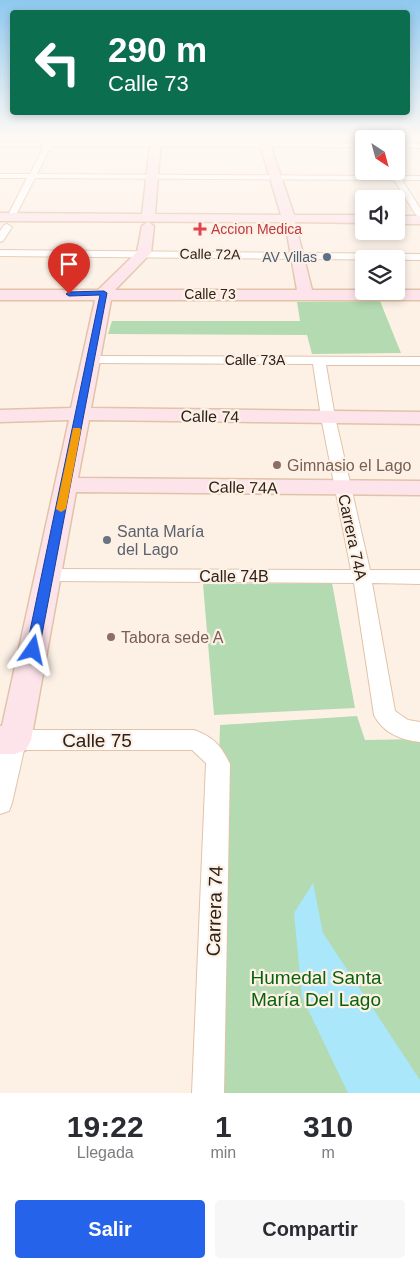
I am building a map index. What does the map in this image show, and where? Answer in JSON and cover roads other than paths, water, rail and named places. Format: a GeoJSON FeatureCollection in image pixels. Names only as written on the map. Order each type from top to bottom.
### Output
{"type":"FeatureCollection","features":[{"type":"Feature","properties":{"kind":"street"},"geometry":{"type":"LineString","coordinates":[[13,213],[25,189]]}},
{"type":"Feature","properties":{"kind":"street"},"geometry":{"type":"LineString","coordinates":[[0,803],[8,740],[48,576],[104,293],[144,254],[150,222],[151,189]]}},
{"type":"Feature","properties":{"kind":"street"},"geometry":{"type":"LineString","coordinates":[[280,189],[290,221],[305,294]]}},
{"type":"Feature","properties":{"kind":"street"},"geometry":{"type":"LineString","coordinates":[[404,189],[420,215]]}},
{"type":"Feature","properties":{"kind":"street"},"geometry":{"type":"LineString","coordinates":[[410,198],[420,198]]}},
{"type":"Feature","properties":{"kind":"street"},"geometry":{"type":"LineString","coordinates":[[150,222],[204,223],[355,219]]}},
{"type":"Feature","properties":{"kind":"street"},"geometry":{"type":"LineString","coordinates":[[405,220],[420,220]]}},
{"type":"Feature","properties":{"kind":"street"},"geometry":{"type":"LineString","coordinates":[[0,239],[2,222],[290,221],[355,224]]}},
{"type":"Feature","properties":{"kind":"street"},"geometry":{"type":"LineString","coordinates":[[405,224],[420,224]]}},
{"type":"Feature","properties":{"kind":"street","name":"Calle 72A"},"geometry":{"type":"LineString","coordinates":[[0,253],[355,257]]}},
{"type":"Feature","properties":{"kind":"street","name":"Calle 72A"},"geometry":{"type":"LineString","coordinates":[[405,257],[420,257]]}},
{"type":"Feature","properties":{"kind":"street","name":"Calle 73"},"geometry":{"type":"LineString","coordinates":[[0,294],[355,292]]}},
{"type":"Feature","properties":{"kind":"street","name":"Calle 73"},"geometry":{"type":"LineString","coordinates":[[405,292],[420,295]]}},
{"type":"Feature","properties":{"kind":"street","name":"Calle 73A"},"geometry":{"type":"LineString","coordinates":[[90,360],[420,361]]}},
{"type":"Feature","properties":{"kind":"street","name":"Carrera 74A"},"geometry":{"type":"LineString","coordinates":[[319,361],[342,488],[362,577],[385,714],[391,722],[408,732],[420,732]]}},
{"type":"Feature","properties":{"kind":"street","name":"Calle 74"},"geometry":{"type":"LineString","coordinates":[[0,416],[80,414],[420,418]]}},
{"type":"Feature","properties":{"kind":"street","name":"Calle 74A"},"geometry":{"type":"LineString","coordinates":[[66,485],[420,488]]}},
{"type":"Feature","properties":{"kind":"street","name":"Calle 74B"},"geometry":{"type":"LineString","coordinates":[[48,576],[420,577]]}},
{"type":"Feature","properties":{"kind":"street","name":"Calle 75"},"geometry":{"type":"LineString","coordinates":[[8,740],[194,740]]}},
{"type":"Feature","properties":{"kind":"street","name":"Carrera 74"},"geometry":{"type":"LineString","coordinates":[[194,740],[209,748],[218,764],[208,1093]]}},
{"type":"Feature","properties":{"kind":"water"},"geometry":{"type":"Polygon","coordinates":[[[313,883],[323,933],[420,1080],[420,1093],[348,1093],[302,997],[294,913],[313,883]]]}},
{"type":"Feature","properties":{"kind":"place","name":"Accion Medica"},"geometry":{"type":"Point","coordinates":[200,229]}},
{"type":"Feature","properties":{"kind":"place","name":"AV Villas"},"geometry":{"type":"Point","coordinates":[327,257]}},
{"type":"Feature","properties":{"kind":"place","name":"Gimnasio el Lago"},"geometry":{"type":"Point","coordinates":[277,465]}},
{"type":"Feature","properties":{"kind":"place","name":"Santa María del Lago"},"geometry":{"type":"Point","coordinates":[107,540]}},
{"type":"Feature","properties":{"kind":"place","name":"Tabora sede A"},"geometry":{"type":"Point","coordinates":[111,637]}},
{"type":"Feature","properties":{"kind":"park label","name":"Humedal Santa María Del Lago"},"geometry":{"type":"Point","coordinates":[316,988]}}]}
